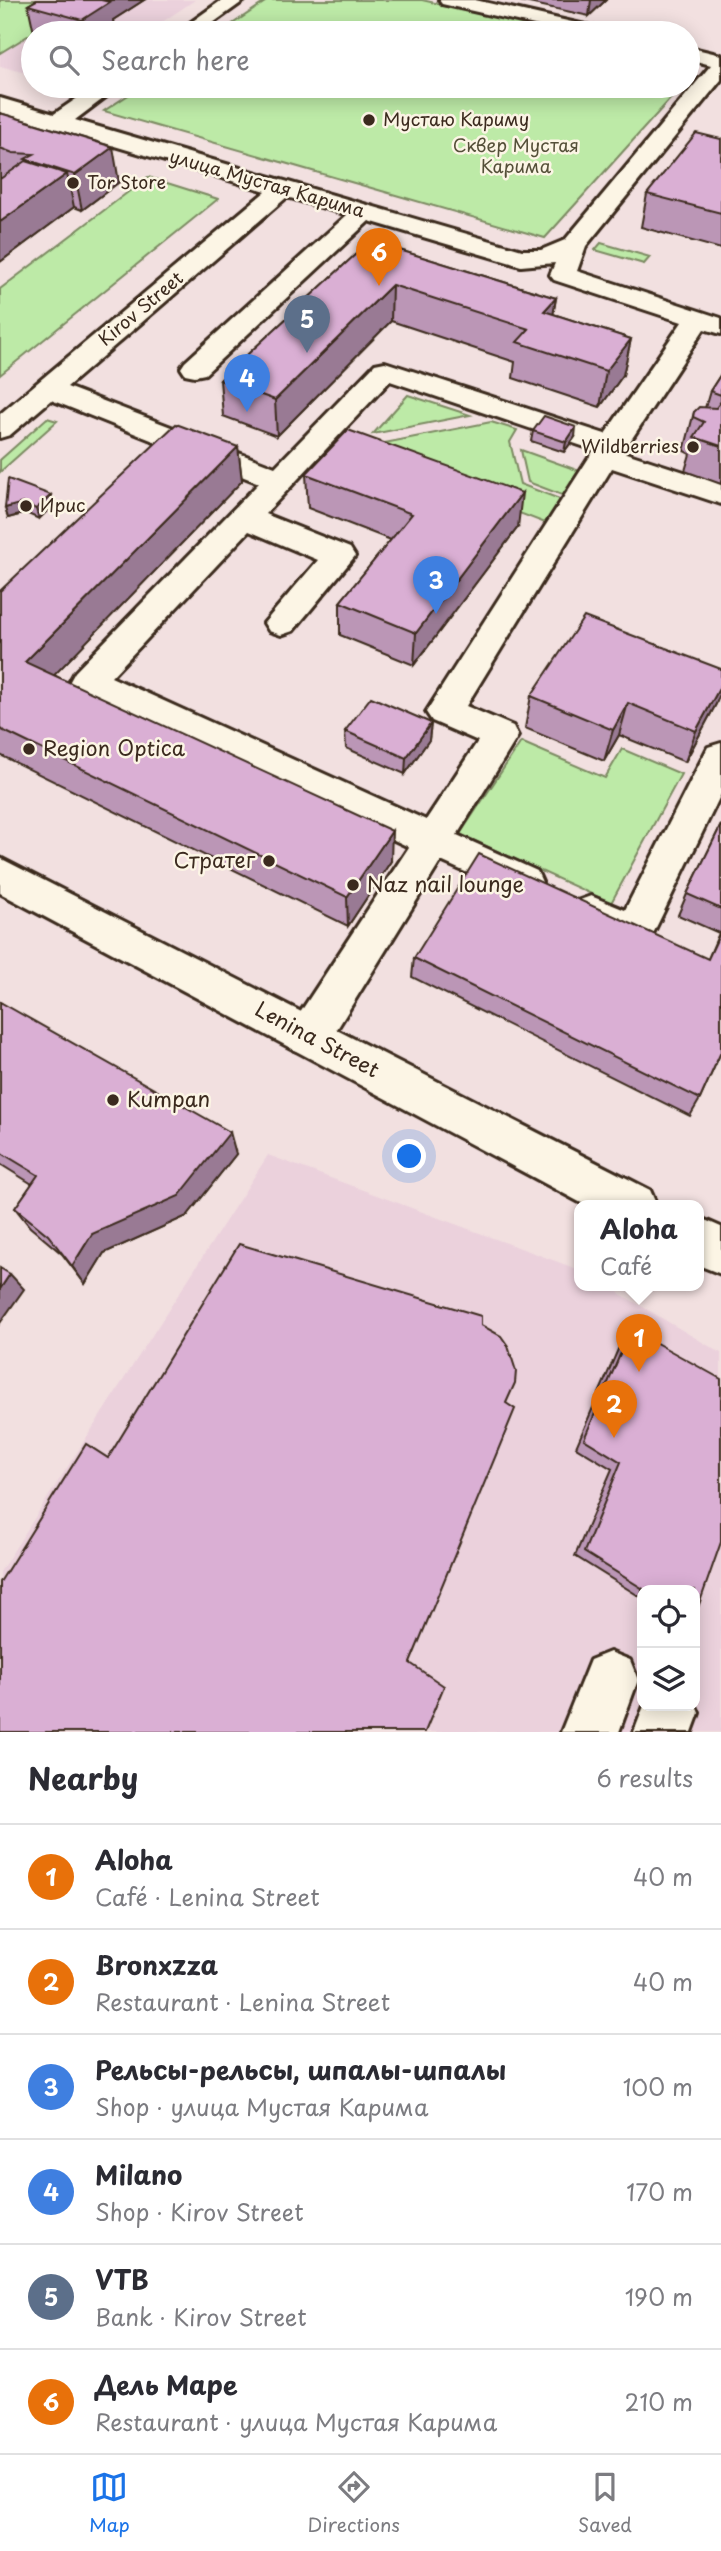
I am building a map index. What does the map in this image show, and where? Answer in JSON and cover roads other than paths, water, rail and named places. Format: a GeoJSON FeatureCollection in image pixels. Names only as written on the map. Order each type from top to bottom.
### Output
{"type":"FeatureCollection","features":[{"type":"Feature","properties":{"kind":"street"},"geometry":{"type":"LineString","coordinates":[[203,21],[234,0]]}},
{"type":"Feature","properties":{"kind":"street"},"geometry":{"type":"LineString","coordinates":[[449,0],[543,21]]}},
{"type":"Feature","properties":{"kind":"street"},"geometry":{"type":"LineString","coordinates":[[700,56],[721,61]]}},
{"type":"Feature","properties":{"kind":"street"},"geometry":{"type":"LineString","coordinates":[[700,91],[721,66]]}},
{"type":"Feature","properties":{"kind":"street"},"geometry":{"type":"LineString","coordinates":[[42,142],[94,98]]}},
{"type":"Feature","properties":{"kind":"street"},"geometry":{"type":"LineString","coordinates":[[309,1036],[500,736],[444,712],[608,451],[709,323],[563,275],[574,244],[695,98]]}},
{"type":"Feature","properties":{"kind":"street","name":"улица Мустая Карима"},"geometry":{"type":"LineString","coordinates":[[0,105],[522,258],[545,258],[574,244]]}},
{"type":"Feature","properties":{"kind":"street","name":"Kirov Street"},"geometry":{"type":"LineString","coordinates":[[0,429],[282,189]]}},
{"type":"Feature","properties":{"kind":"street"},"geometry":{"type":"LineString","coordinates":[[195,368],[363,213]]}},
{"type":"Feature","properties":{"kind":"street"},"geometry":{"type":"LineString","coordinates":[[721,495],[385,370],[87,681],[432,842],[634,932],[721,757]]}},
{"type":"Feature","properties":{"kind":"street"},"geometry":{"type":"LineString","coordinates":[[47,390],[280,480]]}},
{"type":"Feature","properties":{"kind":"street"},"geometry":{"type":"LineString","coordinates":[[244,517],[339,556],[281,623]]}},
{"type":"Feature","properties":{"kind":"street","name":"Lenina Street"},"geometry":{"type":"LineString","coordinates":[[0,874],[623,1200]]}},
{"type":"Feature","properties":{"kind":"street"},"geometry":{"type":"LineString","coordinates":[[704,1243],[721,1251]]}},
{"type":"Feature","properties":{"kind":"street"},"geometry":{"type":"LineString","coordinates":[[590,1732],[610,1680]]}},
{"type":"Feature","properties":{"kind":"place","name":"Мустаю Кариму"},"geometry":{"type":"Point","coordinates":[369,120]}},
{"type":"Feature","properties":{"kind":"place","name":"Tor Store"},"geometry":{"type":"Point","coordinates":[73,183]}},
{"type":"Feature","properties":{"kind":"place","name":"Дель Маре"},"geometry":{"type":"Point","coordinates":[379,286]}},
{"type":"Feature","properties":{"kind":"place","name":"VTB"},"geometry":{"type":"Point","coordinates":[307,353]}},
{"type":"Feature","properties":{"kind":"place","name":"Milano"},"geometry":{"type":"Point","coordinates":[247,412]}},
{"type":"Feature","properties":{"kind":"place","name":"Wildberries"},"geometry":{"type":"Point","coordinates":[693,447]}},
{"type":"Feature","properties":{"kind":"place","name":"Ирис"},"geometry":{"type":"Point","coordinates":[26,506]}},
{"type":"Feature","properties":{"kind":"place","name":"Рельсы-рельсы, шпалы-шпалы"},"geometry":{"type":"Point","coordinates":[436,614]}},
{"type":"Feature","properties":{"kind":"place","name":"Region Optica"},"geometry":{"type":"Point","coordinates":[29,749]}},
{"type":"Feature","properties":{"kind":"place","name":"Стратег"},"geometry":{"type":"Point","coordinates":[269,861]}},
{"type":"Feature","properties":{"kind":"place","name":"Naz nail lounge"},"geometry":{"type":"Point","coordinates":[353,885]}},
{"type":"Feature","properties":{"kind":"place","name":"Kumpan"},"geometry":{"type":"Point","coordinates":[113,1100]}},
{"type":"Feature","properties":{"kind":"place","name":"Aloha"},"geometry":{"type":"Point","coordinates":[639,1372]}},
{"type":"Feature","properties":{"kind":"place","name":"Bronxzza"},"geometry":{"type":"Point","coordinates":[614,1438]}},
{"type":"Feature","properties":{"kind":"park label","name":"Сквер Мустая Карима"},"geometry":{"type":"Point","coordinates":[516,156]}}]}
